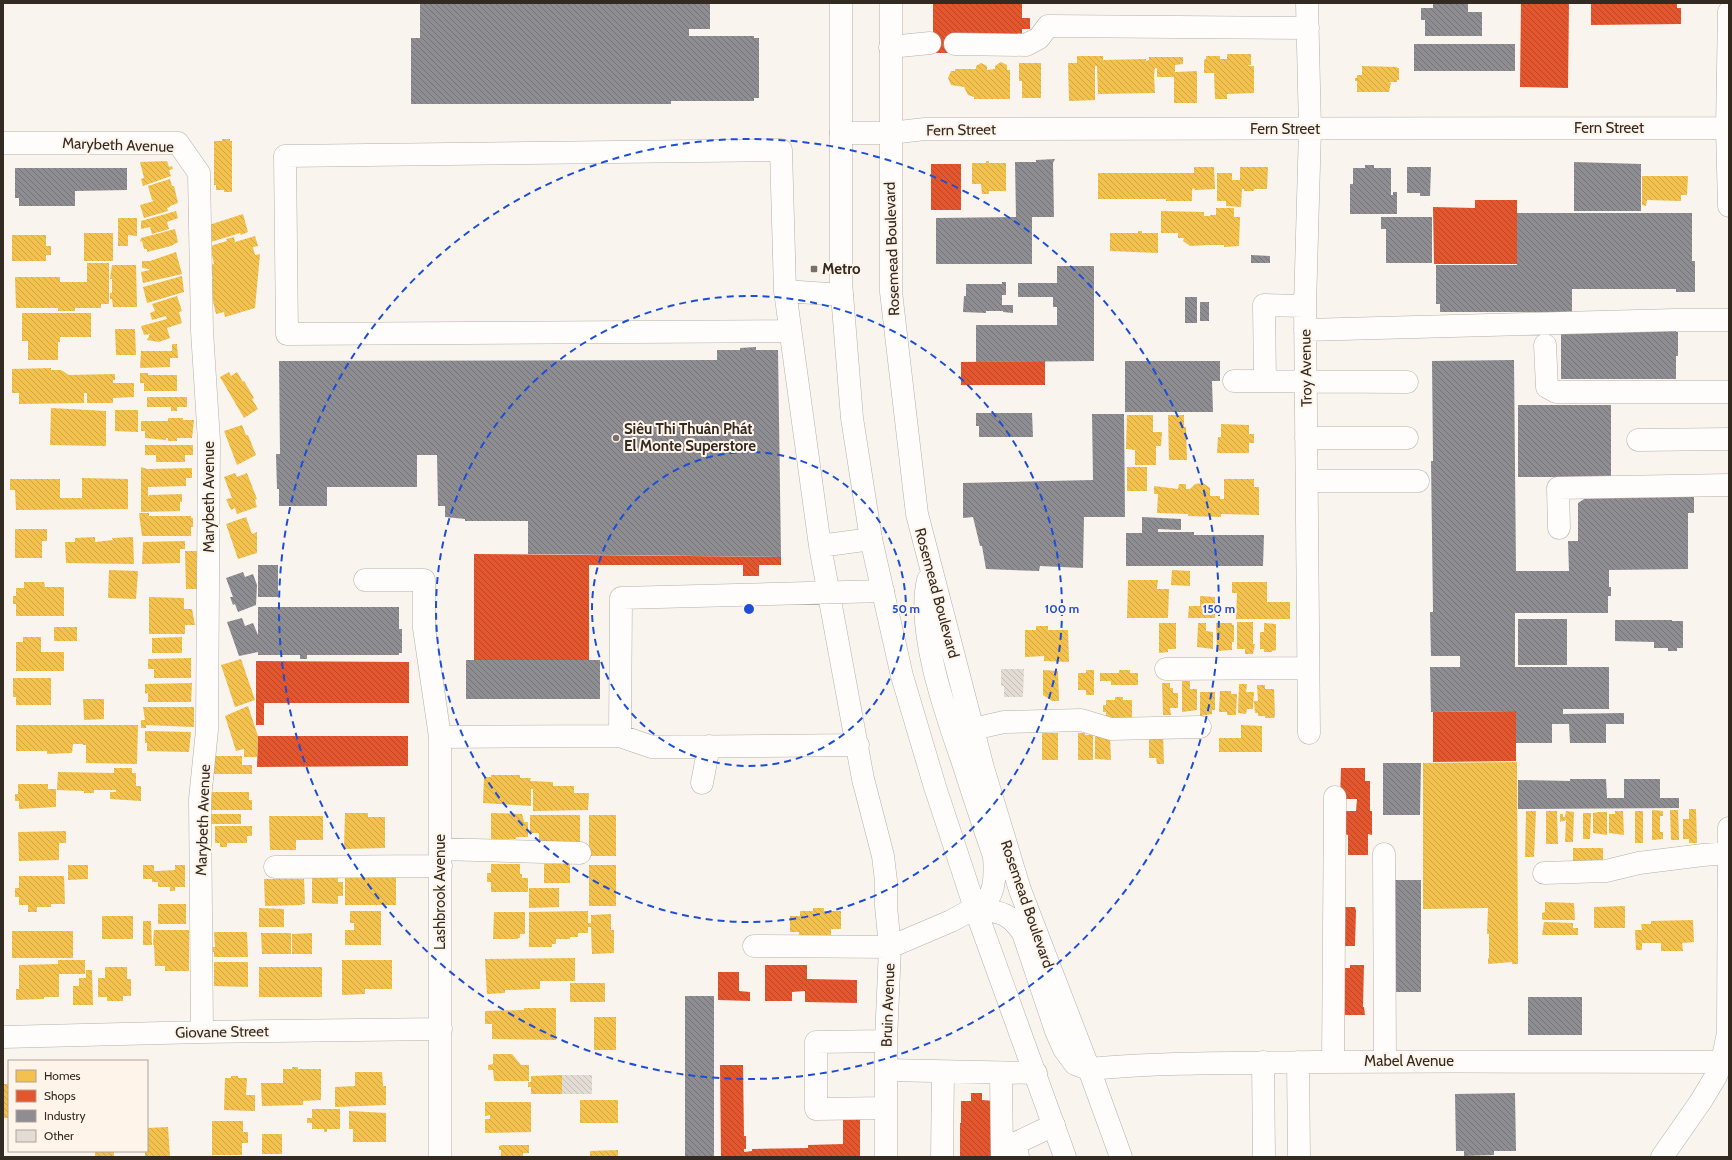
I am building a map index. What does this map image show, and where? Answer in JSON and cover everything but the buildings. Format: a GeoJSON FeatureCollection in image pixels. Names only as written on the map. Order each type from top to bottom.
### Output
{"type":"FeatureCollection","features":[{"type":"Feature","properties":{"kind":"street"},"geometry":{"type":"LineString","coordinates":[[841,3],[842,295],[852,418],[871,539],[902,676],[935,788],[975,908],[1036,1073],[1065,1157]]}},
{"type":"Feature","properties":{"kind":"street","name":"Rosemead Boulevard"},"geometry":{"type":"LineString","coordinates":[[891,3],[891,292],[917,514],[973,729],[1020,890],[1090,1069],[1121,1157]]}},
{"type":"Feature","properties":{"kind":"street","name":"Troy Avenue"},"geometry":{"type":"LineString","coordinates":[[1307,3],[1310,129],[1305,306],[1308,733]]}},
{"type":"Feature","properties":{"kind":"street"},"geometry":{"type":"LineString","coordinates":[[1729,12],[1729,206]]}},
{"type":"Feature","properties":{"kind":"street"},"geometry":{"type":"LineString","coordinates":[[955,44],[1026,45],[1039,38],[1048,26],[1308,28]]}},
{"type":"Feature","properties":{"kind":"street"},"geometry":{"type":"LineString","coordinates":[[890,47],[930,43]]}},
{"type":"Feature","properties":{"kind":"street","name":"Fern Street"},"geometry":{"type":"LineString","coordinates":[[841,133],[890,133],[925,129],[1728,128]]}},
{"type":"Feature","properties":{"kind":"street","name":"Marybeth Avenue"},"geometry":{"type":"LineString","coordinates":[[3,143],[178,143],[199,173],[202,331],[209,441],[207,730],[200,799],[202,1032]]}},
{"type":"Feature","properties":{"kind":"street"},"geometry":{"type":"LineString","coordinates":[[754,946],[890,947],[883,856],[863,779],[858,745],[828,592],[820,546],[790,331],[785,291],[781,150],[285,156],[287,334],[790,331]]}},
{"type":"Feature","properties":{"kind":"street"},"geometry":{"type":"LineString","coordinates":[[785,291],[842,295]]}},
{"type":"Feature","properties":{"kind":"street"},"geometry":{"type":"LineString","coordinates":[[1265,382],[1264,305],[1305,306]]}},
{"type":"Feature","properties":{"kind":"street"},"geometry":{"type":"LineString","coordinates":[[1305,330],[1729,320]]}},
{"type":"Feature","properties":{"kind":"street"},"geometry":{"type":"LineString","coordinates":[[1545,345],[1546,381],[1548,387],[1556,392],[1729,392]]}},
{"type":"Feature","properties":{"kind":"street"},"geometry":{"type":"LineString","coordinates":[[1234,381],[1407,382]]}},
{"type":"Feature","properties":{"kind":"street"},"geometry":{"type":"LineString","coordinates":[[1306,438],[1407,438]]}},
{"type":"Feature","properties":{"kind":"street"},"geometry":{"type":"LineString","coordinates":[[1638,440],[1729,439]]}},
{"type":"Feature","properties":{"kind":"street"},"geometry":{"type":"LineString","coordinates":[[1307,481],[1418,481]]}},
{"type":"Feature","properties":{"kind":"street"},"geometry":{"type":"LineString","coordinates":[[1559,528],[1558,488],[1729,485]]}},
{"type":"Feature","properties":{"kind":"street"},"geometry":{"type":"LineString","coordinates":[[820,546],[871,539]]}},
{"type":"Feature","properties":{"kind":"street","name":"Bruin Avenue"},"geometry":{"type":"LineString","coordinates":[[886,1157],[886,1041],[890,947],[951,921],[986,901],[992,892],[995,866],[994,856],[940,693],[926,620],[926,589],[931,568]]}},
{"type":"Feature","properties":{"kind":"street","name":"Lashbrook Avenue"},"geometry":{"type":"LineString","coordinates":[[365,580],[424,580],[424,628],[440,737],[440,1157]]}},
{"type":"Feature","properties":{"kind":"street"},"geometry":{"type":"LineString","coordinates":[[620,736],[621,598],[883,591]]}},
{"type":"Feature","properties":{"kind":"street"},"geometry":{"type":"LineString","coordinates":[[1166,669],[1308,668]]}},
{"type":"Feature","properties":{"kind":"street"},"geometry":{"type":"LineString","coordinates":[[973,729],[1004,722],[1081,720],[1111,729],[1200,727]]}},
{"type":"Feature","properties":{"kind":"street"},"geometry":{"type":"LineString","coordinates":[[440,737],[620,736],[652,747],[858,745]]}},
{"type":"Feature","properties":{"kind":"street"},"geometry":{"type":"LineString","coordinates":[[702,783],[709,746]]}},
{"type":"Feature","properties":{"kind":"street"},"geometry":{"type":"LineString","coordinates":[[1333,1062],[1334,797]]}},
{"type":"Feature","properties":{"kind":"street"},"geometry":{"type":"LineString","coordinates":[[1662,1157],[1726,1062],[1728,1033],[1729,828]]}},
{"type":"Feature","properties":{"kind":"street"},"geometry":{"type":"LineString","coordinates":[[275,867],[441,858],[580,853]]}},
{"type":"Feature","properties":{"kind":"street"},"geometry":{"type":"LineString","coordinates":[[1544,873],[1606,871],[1640,863],[1729,853]]}},
{"type":"Feature","properties":{"kind":"street"},"geometry":{"type":"LineString","coordinates":[[1384,854],[1385,1061]]}},
{"type":"Feature","properties":{"kind":"street"},"geometry":{"type":"LineString","coordinates":[[975,908],[1001,913],[1015,921],[1023,933],[1056,1031],[1064,1049],[1075,1064],[1090,1069]]}},
{"type":"Feature","properties":{"kind":"street","name":"Giovane Street"},"geometry":{"type":"LineString","coordinates":[[3,1037],[202,1032],[441,1029]]}},
{"type":"Feature","properties":{"kind":"street"},"geometry":{"type":"LineString","coordinates":[[886,1041],[816,1042],[816,1109],[886,1108]]}},
{"type":"Feature","properties":{"kind":"street"},"geometry":{"type":"LineString","coordinates":[[1262,1062],[1264,1157]]}},
{"type":"Feature","properties":{"kind":"street","name":"Mabel Avenue"},"geometry":{"type":"LineString","coordinates":[[1090,1069],[1129,1065],[1262,1062],[1726,1062]]}},
{"type":"Feature","properties":{"kind":"street"},"geometry":{"type":"LineString","coordinates":[[1298,1062],[1299,1157]]}},
{"type":"Feature","properties":{"kind":"street"},"geometry":{"type":"LineString","coordinates":[[886,1070],[1036,1073]]}},
{"type":"Feature","properties":{"kind":"street"},"geometry":{"type":"LineString","coordinates":[[943,1072],[944,1154]]}},
{"type":"Feature","properties":{"kind":"street"},"geometry":{"type":"LineString","coordinates":[[1001,1072],[1002,1157]]}},
{"type":"Feature","properties":{"kind":"street"},"geometry":{"type":"LineString","coordinates":[[1018,1157],[1016,1143],[1054,1125]]}},
{"type":"Feature","properties":{"kind":"place","name":"Metro"},"geometry":{"type":"Point","coordinates":[814,269]}},
{"type":"Feature","properties":{"kind":"place","name":"Siêu Thi Thuân Phát El Monte Superstore"},"geometry":{"type":"Point","coordinates":[616,438]}}]}
